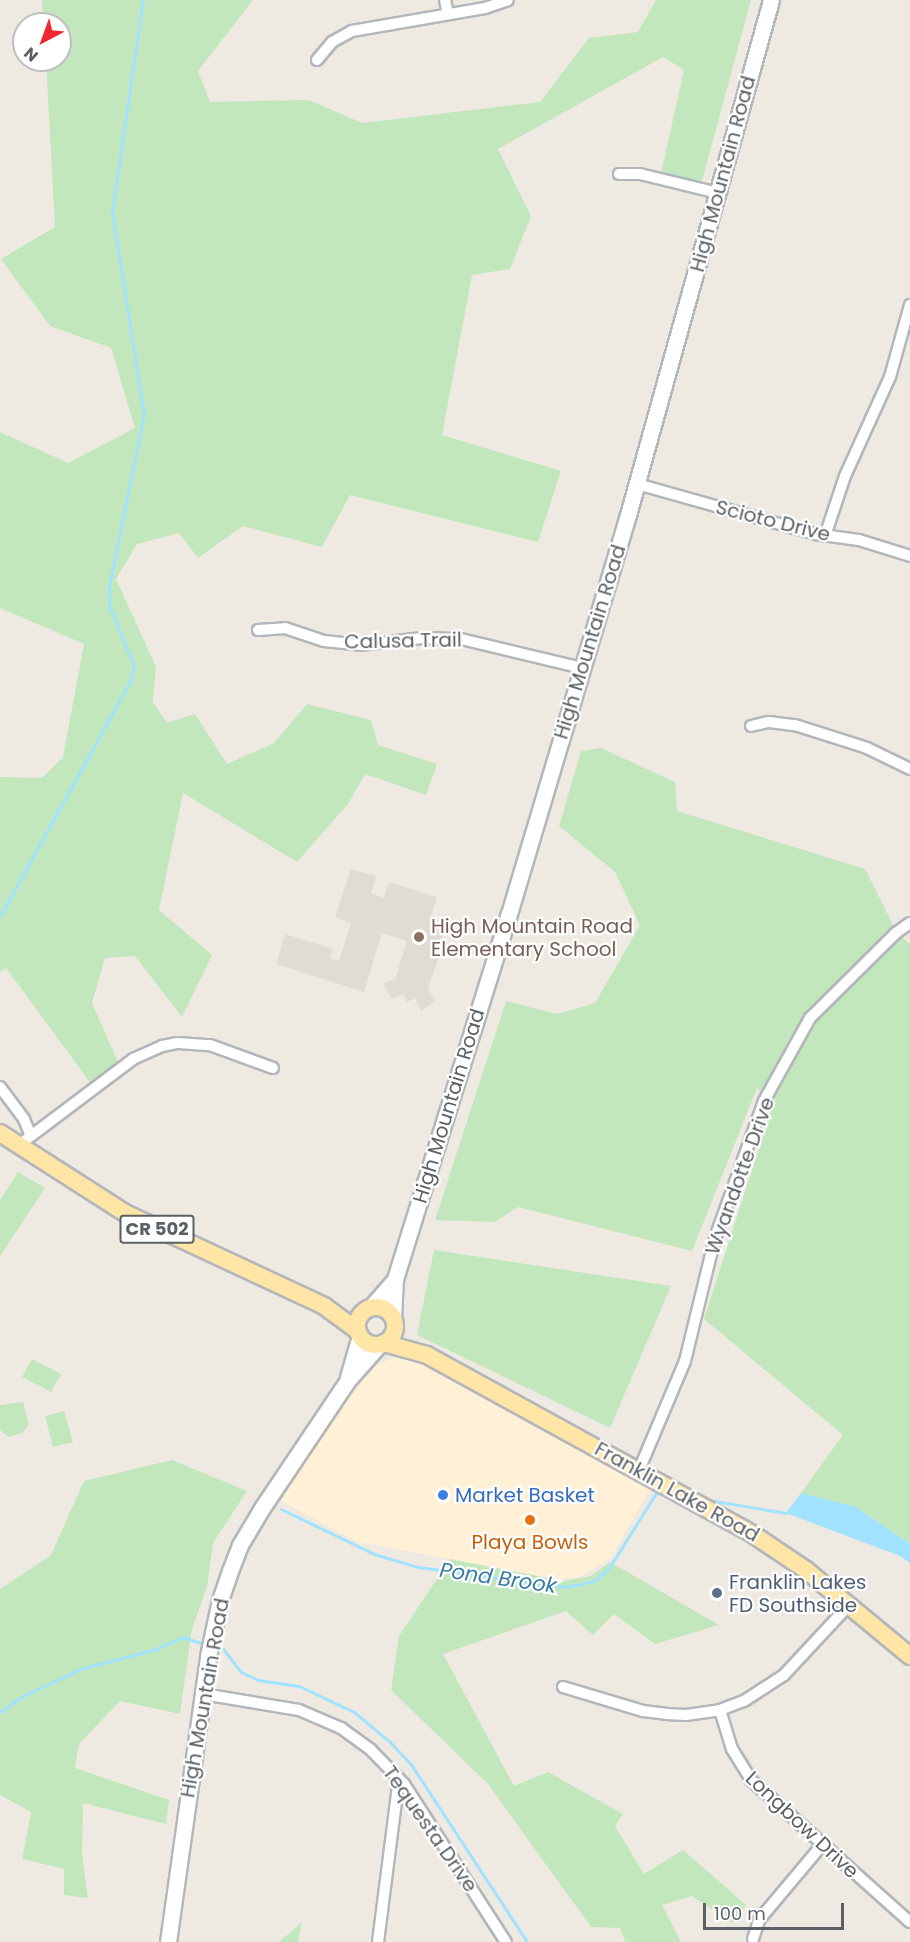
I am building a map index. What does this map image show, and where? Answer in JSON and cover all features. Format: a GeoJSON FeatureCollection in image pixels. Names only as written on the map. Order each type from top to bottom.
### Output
{"type":"FeatureCollection","features":[{"type":"Feature","properties":{"kind":"main road","name":"High Mountain Road"},"geometry":{"type":"LineString","coordinates":[[394,1320],[395,1279],[509,914],[637,484],[771,0]]}},
{"type":"Feature","properties":{"kind":"main road","name":"CR 502"},"geometry":{"type":"LineString","coordinates":[[0,1133],[25,1141],[125,1213],[324,1306],[359,1333],[366,1342],[382,1344]]}},
{"type":"Feature","properties":{"kind":"main road","name":"High Mountain Road"},"geometry":{"type":"LineString","coordinates":[[368,1309],[395,1279]]}},
{"type":"Feature","properties":{"kind":"main road","name":"CR 502"},"geometry":{"type":"LineString","coordinates":[[324,1306],[383,1308],[394,1320]]}},
{"type":"Feature","properties":{"kind":"main road"},"geometry":{"type":"LineString","coordinates":[[359,1333],[358,1320],[368,1309]]}},
{"type":"Feature","properties":{"kind":"main road","name":"Franklin Lake Road"},"geometry":{"type":"LineString","coordinates":[[394,1320],[427,1355]]}},
{"type":"Feature","properties":{"kind":"main road"},"geometry":{"type":"LineString","coordinates":[[382,1344],[393,1335],[394,1320]]}},
{"type":"Feature","properties":{"kind":"main road","name":"High Mountain Road"},"geometry":{"type":"LineString","coordinates":[[348,1380],[359,1333]]}},
{"type":"Feature","properties":{"kind":"main road","name":"High Mountain Road"},"geometry":{"type":"LineString","coordinates":[[168,1942],[208,1656],[220,1600],[244,1537],[348,1380],[382,1344]]}},
{"type":"Feature","properties":{"kind":"main road","name":"Franklin Lake Road"},"geometry":{"type":"LineString","coordinates":[[382,1344],[427,1355],[716,1513],[785,1554],[910,1656]]}},
{"type":"Feature","properties":{"kind":"street"},"geometry":{"type":"LineString","coordinates":[[445,0],[448,14]]}},
{"type":"Feature","properties":{"kind":"street"},"geometry":{"type":"LineString","coordinates":[[317,60],[332,42],[352,31],[448,14],[508,0]]}},
{"type":"Feature","properties":{"kind":"street"},"geometry":{"type":"LineString","coordinates":[[619,174],[639,174],[718,193]]}},
{"type":"Feature","properties":{"kind":"street"},"geometry":{"type":"LineString","coordinates":[[825,536],[845,476],[905,349],[910,305]]}},
{"type":"Feature","properties":{"kind":"street","name":"Scioto Drive"},"geometry":{"type":"LineString","coordinates":[[637,484],[825,536],[859,540],[910,556]]}},
{"type":"Feature","properties":{"kind":"street","name":"Calusa Trail"},"geometry":{"type":"LineString","coordinates":[[258,630],[285,628],[324,640],[361,645],[423,638],[461,639],[582,668]]}},
{"type":"Feature","properties":{"kind":"street"},"geometry":{"type":"LineString","coordinates":[[751,726],[769,722],[795,725],[867,748],[910,769]]}},
{"type":"Feature","properties":{"kind":"street","name":"Wyandotte Drive"},"geometry":{"type":"LineString","coordinates":[[639,1470],[685,1361],[715,1238],[765,1101],[810,1018],[896,933],[910,923]]}},
{"type":"Feature","properties":{"kind":"street"},"geometry":{"type":"LineString","coordinates":[[25,1141],[133,1059],[162,1046],[186,1043],[210,1045],[273,1068]]}},
{"type":"Feature","properties":{"kind":"street"},"geometry":{"type":"LineString","coordinates":[[0,1087],[24,1119],[25,1141]]}},
{"type":"Feature","properties":{"kind":"street"},"geometry":{"type":"LineString","coordinates":[[563,1688],[643,1711],[690,1715],[720,1710],[744,1701],[784,1675],[849,1605]]}},
{"type":"Feature","properties":{"kind":"street","name":"Tequesta Drive"},"geometry":{"type":"LineString","coordinates":[[203,1694],[279,1705],[319,1718],[362,1742],[399,1779],[507,1942]]}},
{"type":"Feature","properties":{"kind":"street","name":"Longbow Drive"},"geometry":{"type":"LineString","coordinates":[[720,1710],[732,1749],[748,1778],[910,1922]]}},
{"type":"Feature","properties":{"kind":"street"},"geometry":{"type":"LineString","coordinates":[[378,1942],[399,1779]]}},
{"type":"Feature","properties":{"kind":"street"},"geometry":{"type":"LineString","coordinates":[[753,1939],[759,1920],[822,1845]]}},
{"type":"Feature","properties":{"kind":"shaded area","name":"High Mountain Road Elementary School"},"geometry":{"type":"Polygon","coordinates":[[[351,869],[376,876],[371,894],[384,898],[389,882],[437,897],[429,924],[445,930],[428,989],[435,1001],[421,1011],[415,998],[407,1002],[403,994],[392,999],[383,984],[395,979],[407,941],[382,933],[364,992],[276,964],[285,934],[333,949],[330,959],[339,961],[351,923],[335,917],[351,869]]]}},
{"type":"Feature","properties":{"kind":"shaded area"},"geometry":{"type":"Polygon","coordinates":[[[396,1357],[412,1359],[651,1488],[611,1557],[580,1577],[557,1579],[358,1542],[281,1501],[359,1379],[371,1367],[396,1357]]]}},
{"type":"Feature","properties":{"kind":"green space"},"geometry":{"type":"Polygon","coordinates":[[[42,0],[253,0],[198,71],[210,102],[309,100],[362,123],[540,102],[589,38],[638,32],[656,0],[751,0],[700,188],[660,178],[684,70],[663,57],[498,149],[531,216],[510,269],[472,275],[442,435],[561,471],[538,542],[350,495],[322,547],[243,526],[198,558],[179,533],[137,544],[116,579],[156,667],[153,702],[167,723],[195,714],[227,764],[274,743],[307,704],[371,720],[378,745],[437,764],[426,795],[365,774],[348,804],[297,862],[183,793],[159,910],[212,955],[182,1017],[135,956],[105,958],[92,1003],[122,1071],[95,1089],[6,968],[0,972],[0,777],[42,778],[63,757],[84,644],[0,608],[0,432],[68,463],[135,428],[111,348],[50,326],[1,259],[55,227],[47,72],[72,72],[72,12],[43,12],[42,0]]]}},
{"type":"Feature","properties":{"kind":"green space"},"geometry":{"type":"Polygon","coordinates":[[[601,748],[675,782],[677,811],[865,869],[897,933],[910,944],[910,1544],[856,1507],[801,1493],[843,1435],[704,1319],[773,1104],[757,1088],[692,1251],[518,1207],[495,1222],[435,1220],[506,1001],[557,1014],[595,1003],[640,925],[615,872],[559,826],[581,751],[601,748]]]}},
{"type":"Feature","properties":{"kind":"green space"},"geometry":{"type":"Polygon","coordinates":[[[18,1172],[45,1188],[0,1256],[0,1200],[18,1172]]]}},
{"type":"Feature","properties":{"kind":"green space"},"geometry":{"type":"Polygon","coordinates":[[[434,1250],[671,1286],[610,1428],[417,1335],[434,1250]]]}},
{"type":"Feature","properties":{"kind":"green space"},"geometry":{"type":"Polygon","coordinates":[[[32,1359],[61,1374],[51,1392],[22,1377],[32,1359]]]}},
{"type":"Feature","properties":{"kind":"green space"},"geometry":{"type":"Polygon","coordinates":[[[23,1402],[29,1425],[22,1433],[9,1437],[0,1430],[0,1405],[23,1402]]]}},
{"type":"Feature","properties":{"kind":"green space"},"geometry":{"type":"Polygon","coordinates":[[[64,1411],[73,1442],[53,1447],[45,1416],[64,1411]]]}},
{"type":"Feature","properties":{"kind":"green space"},"geometry":{"type":"Polygon","coordinates":[[[172,1460],[247,1491],[213,1543],[207,1587],[192,1629],[180,1714],[120,1701],[79,1744],[75,1768],[169,1800],[166,1824],[83,1803],[82,1854],[88,1898],[64,1895],[64,1869],[22,1859],[31,1812],[0,1795],[0,1589],[51,1555],[84,1481],[172,1460]]]}},
{"type":"Feature","properties":{"kind":"green space"},"geometry":{"type":"Polygon","coordinates":[[[450,1559],[563,1581],[591,1576],[610,1562],[719,1625],[655,1644],[614,1614],[593,1635],[566,1611],[443,1654],[514,1786],[548,1772],[623,1814],[615,1826],[644,1874],[683,1850],[746,1905],[733,1923],[692,1896],[662,1905],[681,1942],[625,1942],[620,1928],[591,1927],[488,1784],[391,1690],[399,1636],[450,1559]]]}},
{"type":"Feature","properties":{"kind":"green space"},"geometry":{"type":"Polygon","coordinates":[[[302,1922],[298,1942],[279,1942],[302,1922]]]}},
{"type":"Feature","properties":{"kind":"water"},"geometry":{"type":"Polygon","coordinates":[[[801,1493],[856,1507],[910,1544],[910,1563],[900,1556],[786,1513],[801,1493]]]}},
{"type":"Feature","properties":{"kind":"waterway"},"geometry":{"type":"LineString","coordinates":[[0,916],[131,680],[134,666],[109,605],[109,587],[144,414],[112,212],[143,0]]}},
{"type":"Feature","properties":{"kind":"waterway","name":"Pond Brook"},"geometry":{"type":"LineString","coordinates":[[281,1509],[374,1554],[418,1567],[567,1587],[594,1581],[609,1568],[656,1493],[663,1494]]}},
{"type":"Feature","properties":{"kind":"waterway","name":"Pond Brook"},"geometry":{"type":"LineString","coordinates":[[702,1499],[786,1513]]}},
{"type":"Feature","properties":{"kind":"waterway"},"geometry":{"type":"LineString","coordinates":[[0,1712],[23,1696],[80,1669],[156,1649],[183,1637],[206,1645]]}},
{"type":"Feature","properties":{"kind":"waterway"},"geometry":{"type":"LineString","coordinates":[[215,1647],[223,1649],[241,1672],[258,1680],[299,1686],[354,1712],[390,1742],[412,1766],[527,1942]]}},
{"type":"Feature","properties":{"kind":"place","name":"High Mountain Road Elementary School"},"geometry":{"type":"Point","coordinates":[419,937]}},
{"type":"Feature","properties":{"kind":"place","name":"Market Basket"},"geometry":{"type":"Point","coordinates":[443,1495]}},
{"type":"Feature","properties":{"kind":"place","name":"Playa Bowls"},"geometry":{"type":"Point","coordinates":[530,1520]}},
{"type":"Feature","properties":{"kind":"place","name":"Franklin Lakes FD Southside"},"geometry":{"type":"Point","coordinates":[717,1593]}}]}
